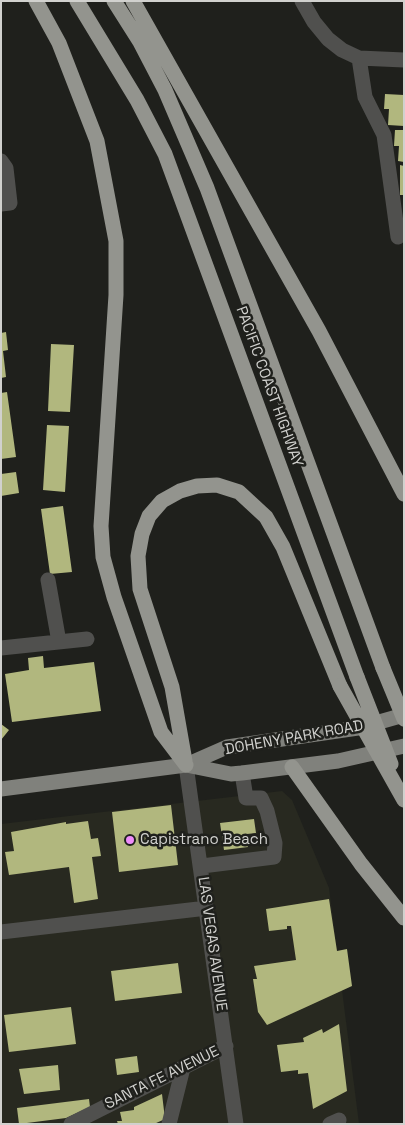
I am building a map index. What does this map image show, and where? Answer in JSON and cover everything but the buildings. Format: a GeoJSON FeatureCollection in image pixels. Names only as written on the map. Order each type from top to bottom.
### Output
{"type":"FeatureCollection","features":[{"type":"Feature","properties":{"kind":"highway"},"geometry":{"type":"LineString","coordinates":[[36,1],[59,43],[97,141],[116,241],[116,295],[101,526],[103,557],[114,597],[161,732],[186,765]]}},
{"type":"Feature","properties":{"kind":"highway","name":"PACIFIC COAST HIGHWAY"},"geometry":{"type":"LineString","coordinates":[[77,1],[137,100],[165,154],[357,677],[404,798]]}},
{"type":"Feature","properties":{"kind":"highway","name":"PACIFIC COAST HIGHWAY"},"geometry":{"type":"LineString","coordinates":[[114,1],[140,42],[165,90],[204,180],[385,674],[404,717]]}},
{"type":"Feature","properties":{"kind":"highway"},"geometry":{"type":"LineString","coordinates":[[133,1],[319,330],[404,494]]}},
{"type":"Feature","properties":{"kind":"highway"},"geometry":{"type":"LineString","coordinates":[[186,765],[172,687],[140,589],[138,556],[142,534],[149,516],[162,501],[180,491],[197,486],[217,485],[239,492],[266,517],[282,547],[340,686],[404,798]]}},
{"type":"Feature","properties":{"kind":"highway"},"geometry":{"type":"LineString","coordinates":[[385,674],[404,707]]}},
{"type":"Feature","properties":{"kind":"highway"},"geometry":{"type":"LineString","coordinates":[[292,767],[361,864],[404,918]]}},
{"type":"Feature","properties":{"kind":"main road","name":"DOHENY PARK ROAD"},"geometry":{"type":"LineString","coordinates":[[1,789],[186,765],[227,747],[358,728],[404,717]]}},
{"type":"Feature","properties":{"kind":"main road","name":"DOHENY PARK ROAD"},"geometry":{"type":"LineString","coordinates":[[186,765],[231,774],[338,761],[404,746]]}},
{"type":"Feature","properties":{"kind":"street"},"geometry":{"type":"LineString","coordinates":[[302,1],[328,39],[342,50],[359,58],[404,60]]}},
{"type":"Feature","properties":{"kind":"street"},"geometry":{"type":"LineString","coordinates":[[359,58],[365,97],[384,136],[398,237]]}},
{"type":"Feature","properties":{"kind":"street"},"geometry":{"type":"LineString","coordinates":[[1,161],[6,168],[6,203]]}},
{"type":"Feature","properties":{"kind":"street"},"geometry":{"type":"LineString","coordinates":[[48,580],[59,642]]}},
{"type":"Feature","properties":{"kind":"street"},"geometry":{"type":"LineString","coordinates":[[1,648],[87,639]]}},
{"type":"Feature","properties":{"kind":"street","name":"LAS VEGAS AVENUE"},"geometry":{"type":"LineString","coordinates":[[186,765],[202,866],[236,1124]]}},
{"type":"Feature","properties":{"kind":"street"},"geometry":{"type":"LineString","coordinates":[[202,866],[274,857],[275,843],[267,811],[261,798],[246,798],[242,773]]}},
{"type":"Feature","properties":{"kind":"street"},"geometry":{"type":"LineString","coordinates":[[1,932],[207,908]]}},
{"type":"Feature","properties":{"kind":"street","name":"SANTA FE AVENUE"},"geometry":{"type":"LineString","coordinates":[[70,1124],[226,1046]]}},
{"type":"Feature","properties":{"kind":"street"},"geometry":{"type":"LineString","coordinates":[[169,1124],[183,1068]]}},
{"type":"Feature","properties":{"kind":"shaded area"},"geometry":{"type":"Polygon","coordinates":[[[282,791],[292,800],[329,888],[359,1124],[1,1124],[1,824],[282,791]]]}},
{"type":"Feature","properties":{"kind":"place","name":"Capistrano Beach"},"geometry":{"type":"Point","coordinates":[130,840]}}]}
